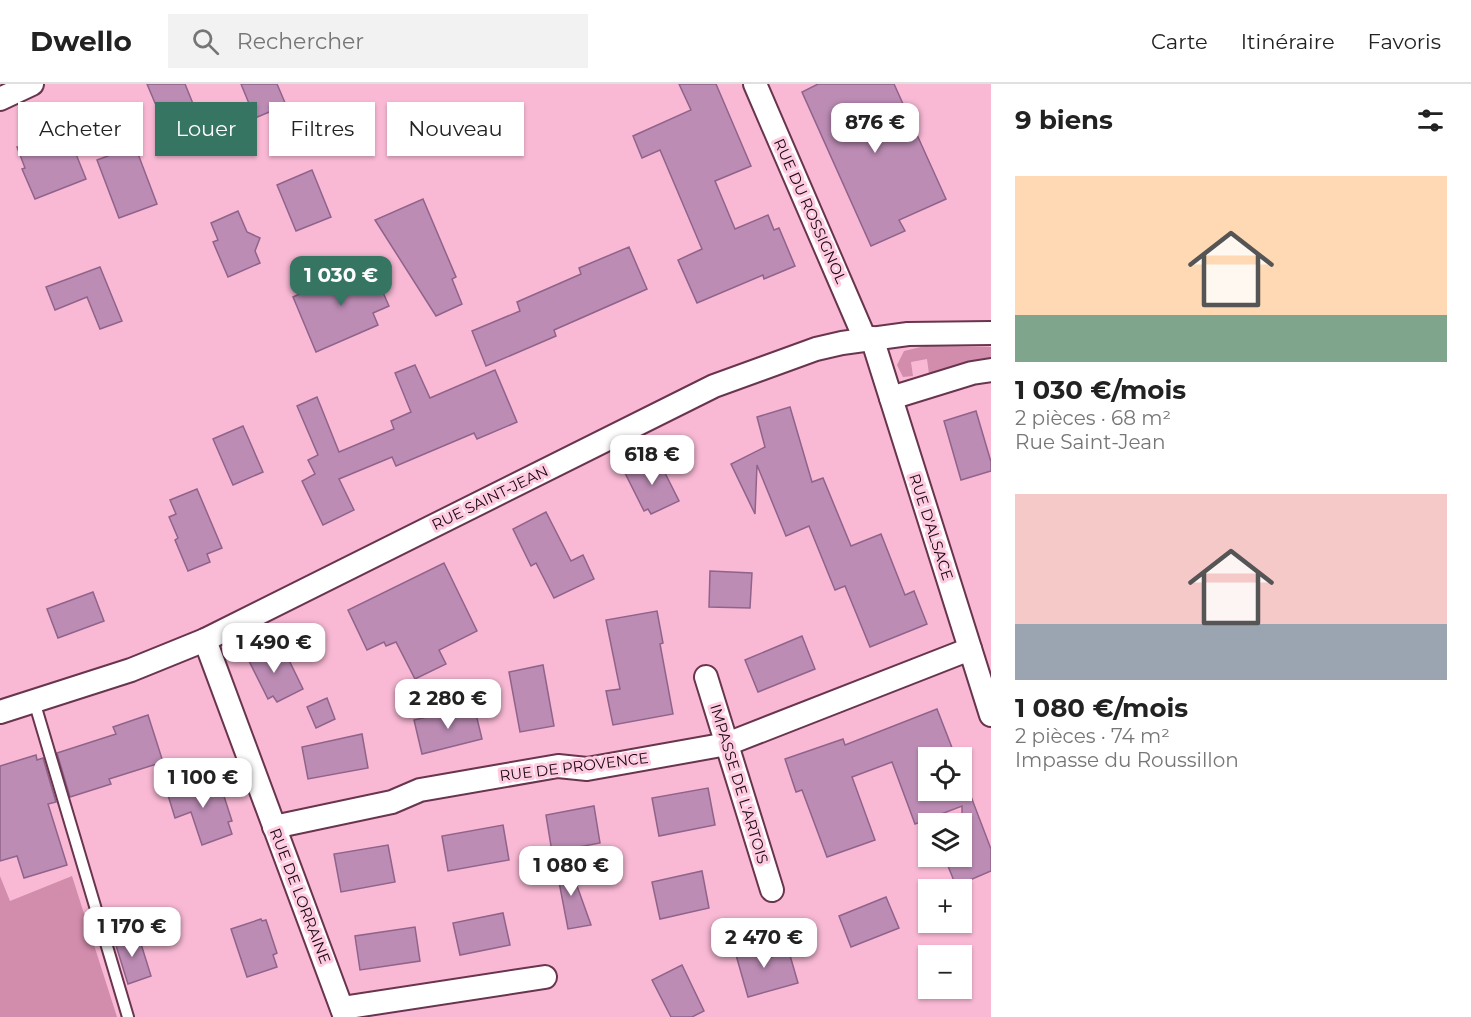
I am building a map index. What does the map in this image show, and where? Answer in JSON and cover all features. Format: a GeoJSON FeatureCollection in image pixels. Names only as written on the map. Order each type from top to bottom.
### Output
{"type":"FeatureCollection","features":[{"type":"Feature","properties":{"kind":"street"},"geometry":{"type":"LineString","coordinates":[[0,99],[32,84]]}},
{"type":"Feature","properties":{"kind":"street","name":"RUE DU ROSSIGNOL"},"geometry":{"type":"LineString","coordinates":[[755,84],[868,338]]}},
{"type":"Feature","properties":{"kind":"street","name":"RUE SAINT-JEAN"},"geometry":{"type":"LineString","coordinates":[[0,712],[131,670],[205,640],[714,386],[816,349],[868,338],[936,333],[991,333]]}},
{"type":"Feature","properties":{"kind":"street","name":"RUE D'ALSACE"},"geometry":{"type":"LineString","coordinates":[[868,338],[891,399],[991,715]]}},
{"type":"Feature","properties":{"kind":"street"},"geometry":{"type":"LineString","coordinates":[[891,399],[961,376],[991,370]]}},
{"type":"Feature","properties":{"kind":"street","name":"RUE DE LORRAINE"},"geometry":{"type":"LineString","coordinates":[[205,640],[343,1013]]}},
{"type":"Feature","properties":{"kind":"street","name":"RUE DE PROVENCE"},"geometry":{"type":"LineString","coordinates":[[274,827],[392,802],[420,790],[558,766],[587,769],[727,744],[970,649]]}},
{"type":"Feature","properties":{"kind":"street","name":"IMPASSE DE L'ARTOIS"},"geometry":{"type":"LineString","coordinates":[[706,677],[772,890]]}},
{"type":"Feature","properties":{"kind":"street"},"geometry":{"type":"LineString","coordinates":[[343,1013],[545,977]]}},
{"type":"Feature","properties":{"kind":"lane"},"geometry":{"type":"LineString","coordinates":[[34,701],[128,1017]]}},
{"type":"Feature","properties":{"kind":"shaded area"},"geometry":{"type":"Polygon","coordinates":[[[925,346],[991,347],[991,359],[929,374],[927,359],[911,362],[913,376],[903,377],[897,365],[904,351],[925,346]]]}},
{"type":"Feature","properties":{"kind":"shaded area"},"geometry":{"type":"Polygon","coordinates":[[[0,876],[10,901],[72,876],[117,1017],[0,1017],[0,876]]]}},
{"type":"Feature","properties":{"kind":"building"},"geometry":{"type":"Polygon","coordinates":[[[147,84],[185,84],[192,102],[155,102],[147,84]]]}},
{"type":"Feature","properties":{"kind":"building"},"geometry":{"type":"Polygon","coordinates":[[[241,84],[277,84],[285,102],[269,102],[269,112],[257,117],[257,102],[248,102],[241,84]]]}},
{"type":"Feature","properties":{"kind":"building"},"geometry":{"type":"Polygon","coordinates":[[[679,84],[716,84],[751,166],[715,181],[735,229],[768,215],[774,230],[779,228],[795,266],[764,279],[763,275],[697,303],[678,260],[702,249],[660,150],[642,158],[633,136],[691,110],[679,84]]]}},
{"type":"Feature","properties":{"kind":"building"},"geometry":{"type":"Polygon","coordinates":[[[818,84],[894,84],[946,199],[899,220],[905,231],[871,246],[802,92],[818,84]]]}},
{"type":"Feature","properties":{"kind":"building"},"geometry":{"type":"Polygon","coordinates":[[[20,156],[77,156],[86,179],[35,199],[22,169],[25,168],[20,156]]]}},
{"type":"Feature","properties":{"kind":"building"},"geometry":{"type":"Polygon","coordinates":[[[108,156],[139,156],[157,204],[119,218],[97,160],[108,156]]]}},
{"type":"Feature","properties":{"kind":"building"},"geometry":{"type":"Polygon","coordinates":[[[312,170],[331,217],[296,231],[277,185],[312,170]]]}},
{"type":"Feature","properties":{"kind":"building"},"geometry":{"type":"Polygon","coordinates":[[[423,199],[456,277],[452,279],[462,304],[436,316],[375,220],[423,199]]]}},
{"type":"Feature","properties":{"kind":"building"},"geometry":{"type":"Polygon","coordinates":[[[238,211],[247,232],[260,238],[255,251],[260,263],[228,277],[213,242],[218,240],[211,223],[238,211]]]}},
{"type":"Feature","properties":{"kind":"building"},"geometry":{"type":"Polygon","coordinates":[[[629,247],[647,289],[554,330],[556,336],[486,366],[472,331],[520,311],[517,302],[581,274],[579,268],[629,247]]]}},
{"type":"Feature","properties":{"kind":"building"},"geometry":{"type":"Polygon","coordinates":[[[370,263],[389,306],[373,313],[378,325],[316,352],[293,297],[370,263]]]}},
{"type":"Feature","properties":{"kind":"building"},"geometry":{"type":"Polygon","coordinates":[[[100,267],[122,321],[100,329],[87,297],[55,310],[46,287],[100,267]]]}},
{"type":"Feature","properties":{"kind":"building"},"geometry":{"type":"Polygon","coordinates":[[[415,365],[430,398],[495,370],[517,422],[477,439],[474,433],[396,466],[392,457],[339,479],[354,510],[323,525],[302,481],[315,474],[308,460],[318,455],[297,406],[317,397],[339,452],[394,429],[391,421],[411,412],[395,373],[415,365]]]}},
{"type":"Feature","properties":{"kind":"building"},"geometry":{"type":"Polygon","coordinates":[[[790,407],[812,482],[823,478],[851,546],[881,534],[905,595],[914,591],[927,624],[870,647],[845,586],[835,590],[809,526],[786,536],[757,465],[755,514],[731,464],[765,447],[757,417],[790,407]]]}},
{"type":"Feature","properties":{"kind":"building"},"geometry":{"type":"Polygon","coordinates":[[[976,411],[991,462],[991,471],[961,480],[944,421],[976,411]]]}},
{"type":"Feature","properties":{"kind":"building"},"geometry":{"type":"Polygon","coordinates":[[[243,426],[263,472],[233,485],[213,439],[243,426]]]}},
{"type":"Feature","properties":{"kind":"building"},"geometry":{"type":"Polygon","coordinates":[[[657,457],[679,501],[651,514],[648,509],[644,511],[625,473],[657,457]]]}},
{"type":"Feature","properties":{"kind":"building"},"geometry":{"type":"Polygon","coordinates":[[[197,489],[222,548],[207,554],[210,562],[188,571],[175,540],[178,538],[169,517],[176,514],[170,500],[197,489]]]}},
{"type":"Feature","properties":{"kind":"building"},"geometry":{"type":"Polygon","coordinates":[[[546,512],[571,561],[583,555],[594,579],[554,598],[536,563],[531,566],[513,529],[546,512]]]}},
{"type":"Feature","properties":{"kind":"building"},"geometry":{"type":"Polygon","coordinates":[[[444,563],[477,631],[439,650],[446,664],[415,679],[396,642],[386,646],[384,642],[367,650],[348,610],[444,563]]]}},
{"type":"Feature","properties":{"kind":"building"},"geometry":{"type":"Polygon","coordinates":[[[710,571],[752,573],[750,608],[709,607],[710,571]]]}},
{"type":"Feature","properties":{"kind":"building"},"geometry":{"type":"Polygon","coordinates":[[[93,592],[104,621],[58,638],[47,609],[93,592]]]}},
{"type":"Feature","properties":{"kind":"building"},"geometry":{"type":"Polygon","coordinates":[[[657,611],[663,643],[660,644],[673,714],[613,725],[606,691],[620,689],[606,620],[657,611]]]}},
{"type":"Feature","properties":{"kind":"building"},"geometry":{"type":"Polygon","coordinates":[[[802,636],[815,669],[758,692],[745,660],[802,636]]]}},
{"type":"Feature","properties":{"kind":"building"},"geometry":{"type":"Polygon","coordinates":[[[241,645],[266,656],[283,648],[303,689],[277,702],[273,696],[268,699],[241,645]]]}},
{"type":"Feature","properties":{"kind":"building"},"geometry":{"type":"Polygon","coordinates":[[[543,665],[554,726],[520,732],[509,672],[543,665]]]}},
{"type":"Feature","properties":{"kind":"building"},"geometry":{"type":"Polygon","coordinates":[[[327,698],[335,719],[316,728],[307,707],[327,698]]]}},
{"type":"Feature","properties":{"kind":"building"},"geometry":{"type":"Polygon","coordinates":[[[474,706],[482,739],[422,754],[414,720],[474,706]]]}},
{"type":"Feature","properties":{"kind":"building"},"geometry":{"type":"Polygon","coordinates":[[[937,709],[952,747],[918,747],[918,801],[972,799],[991,849],[991,871],[972,879],[953,879],[948,867],[972,867],[972,813],[962,813],[962,806],[944,813],[918,813],[918,823],[915,824],[892,762],[852,777],[875,840],[827,857],[802,790],[796,792],[785,759],[843,739],[845,745],[937,709]]]}},
{"type":"Feature","properties":{"kind":"building"},"geometry":{"type":"Polygon","coordinates":[[[148,715],[163,762],[109,779],[111,784],[70,797],[57,753],[116,734],[113,727],[148,715]]]}},
{"type":"Feature","properties":{"kind":"building"},"geometry":{"type":"Polygon","coordinates":[[[362,734],[368,768],[308,779],[302,747],[362,734]]]}},
{"type":"Feature","properties":{"kind":"building"},"geometry":{"type":"Polygon","coordinates":[[[36,755],[37,760],[43,758],[56,802],[48,804],[67,865],[24,878],[17,856],[0,861],[0,766],[36,755]]]}},
{"type":"Feature","properties":{"kind":"building"},"geometry":{"type":"Polygon","coordinates":[[[214,777],[218,788],[221,787],[232,821],[228,822],[232,834],[202,845],[191,812],[175,818],[167,792],[214,777]]]}},
{"type":"Feature","properties":{"kind":"building"},"geometry":{"type":"Polygon","coordinates":[[[708,788],[715,825],[659,836],[652,798],[708,788]]]}},
{"type":"Feature","properties":{"kind":"building"},"geometry":{"type":"Polygon","coordinates":[[[594,806],[600,843],[552,852],[546,815],[594,806]]]}},
{"type":"Feature","properties":{"kind":"building"},"geometry":{"type":"Polygon","coordinates":[[[503,825],[509,860],[448,871],[442,836],[503,825]]]}},
{"type":"Feature","properties":{"kind":"building"},"geometry":{"type":"Polygon","coordinates":[[[388,845],[395,882],[341,892],[334,854],[388,845]]]}},
{"type":"Feature","properties":{"kind":"building"},"geometry":{"type":"Polygon","coordinates":[[[567,858],[591,925],[568,929],[555,861],[567,858]]]}},
{"type":"Feature","properties":{"kind":"building"},"geometry":{"type":"Polygon","coordinates":[[[702,871],[709,908],[660,919],[652,882],[702,871]]]}},
{"type":"Feature","properties":{"kind":"building"},"geometry":{"type":"Polygon","coordinates":[[[886,897],[899,928],[851,947],[839,916],[886,897]]]}},
{"type":"Feature","properties":{"kind":"building"},"geometry":{"type":"Polygon","coordinates":[[[503,913],[510,945],[460,955],[453,923],[503,913]]]}},
{"type":"Feature","properties":{"kind":"building"},"geometry":{"type":"Polygon","coordinates":[[[261,919],[266,920],[277,953],[273,955],[277,967],[247,977],[231,929],[261,919]]]}},
{"type":"Feature","properties":{"kind":"building"},"geometry":{"type":"Polygon","coordinates":[[[415,927],[420,961],[360,970],[355,936],[415,927]]]}},
{"type":"Feature","properties":{"kind":"building"},"geometry":{"type":"Polygon","coordinates":[[[137,931],[151,976],[128,984],[114,939],[137,931]]]}},
{"type":"Feature","properties":{"kind":"building"},"geometry":{"type":"Polygon","coordinates":[[[765,939],[771,957],[789,952],[798,983],[748,997],[734,948],[765,939]]]}},
{"type":"Feature","properties":{"kind":"building"},"geometry":{"type":"Polygon","coordinates":[[[682,965],[704,1011],[692,1017],[671,1017],[652,980],[682,965]]]}}]}
